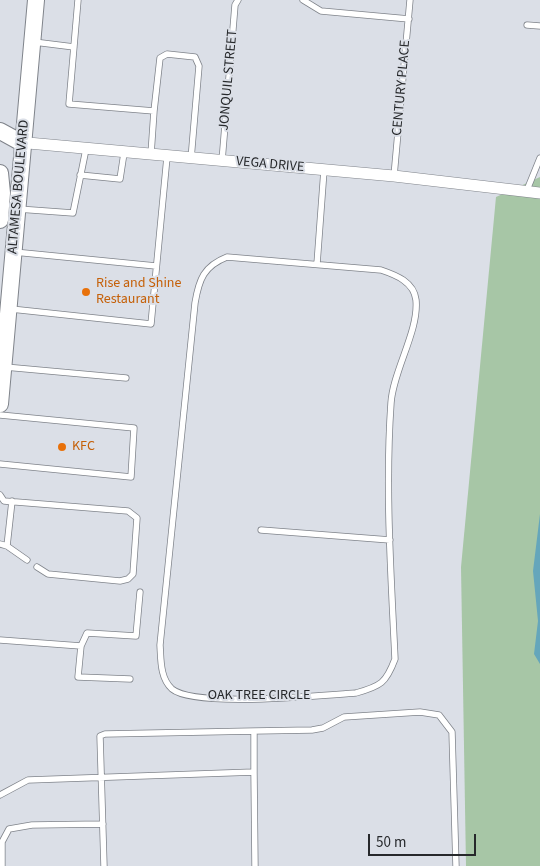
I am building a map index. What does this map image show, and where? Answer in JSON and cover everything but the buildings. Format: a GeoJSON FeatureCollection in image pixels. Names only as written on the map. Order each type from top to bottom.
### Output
{"type":"FeatureCollection","features":[{"type":"Feature","properties":{"kind":"main road","name":"ALTAMESA BOULEVARD"},"geometry":{"type":"LineString","coordinates":[[0,404],[36,0]]}},
{"type":"Feature","properties":{"kind":"main road"},"geometry":{"type":"LineString","coordinates":[[0,131],[22,143]]}},
{"type":"Feature","properties":{"kind":"main road"},"geometry":{"type":"LineString","coordinates":[[0,173],[2,193],[0,220]]}},
{"type":"Feature","properties":{"kind":"main road"},"geometry":{"type":"LineString","coordinates":[[0,267],[11,282]]}},
{"type":"Feature","properties":{"kind":"street","name":"VEGA DRIVE"},"geometry":{"type":"LineString","coordinates":[[0,140],[167,157],[394,176],[540,193]]}},
{"type":"Feature","properties":{"kind":"lane"},"geometry":{"type":"LineString","coordinates":[[78,0],[69,104],[154,111]]}},
{"type":"Feature","properties":{"kind":"lane","name":"JONQUIL STREET"},"geometry":{"type":"LineString","coordinates":[[222,161],[238,0]]}},
{"type":"Feature","properties":{"kind":"lane"},"geometry":{"type":"LineString","coordinates":[[303,0],[321,11],[409,19]]}},
{"type":"Feature","properties":{"kind":"lane","name":"CENTURY PLACE"},"geometry":{"type":"LineString","coordinates":[[394,176],[410,0]]}},
{"type":"Feature","properties":{"kind":"lane"},"geometry":{"type":"LineString","coordinates":[[527,25],[540,26]]}},
{"type":"Feature","properties":{"kind":"lane"},"geometry":{"type":"LineString","coordinates":[[32,42],[74,46]]}},
{"type":"Feature","properties":{"kind":"lane"},"geometry":{"type":"LineString","coordinates":[[151,155],[160,58],[167,54],[195,57],[199,66],[191,159]]}},
{"type":"Feature","properties":{"kind":"lane"},"geometry":{"type":"LineString","coordinates":[[17,209],[73,213],[86,149]]}},
{"type":"Feature","properties":{"kind":"lane"},"geometry":{"type":"LineString","coordinates":[[80,175],[120,179],[124,153]]}},
{"type":"Feature","properties":{"kind":"lane"},"geometry":{"type":"LineString","coordinates":[[9,309],[150,324],[167,157]]}},
{"type":"Feature","properties":{"kind":"lane"},"geometry":{"type":"LineString","coordinates":[[527,190],[540,158]]}},
{"type":"Feature","properties":{"kind":"lane"},"geometry":{"type":"LineString","coordinates":[[317,264],[324,170]]}},
{"type":"Feature","properties":{"kind":"lane"},"geometry":{"type":"LineString","coordinates":[[14,252],[156,266]]}},
{"type":"Feature","properties":{"kind":"lane","name":"OAK TREE CIRCLE"},"geometry":{"type":"LineString","coordinates":[[227,257],[381,270],[404,279],[414,293],[416,301],[414,319],[391,401],[388,486],[390,540],[395,659],[390,673],[376,687],[347,694],[224,699],[182,694],[166,682],[162,668],[160,645],[197,289],[207,267],[227,257]]}},
{"type":"Feature","properties":{"kind":"lane"},"geometry":{"type":"LineString","coordinates":[[3,366],[126,378]]}},
{"type":"Feature","properties":{"kind":"lane"},"geometry":{"type":"LineString","coordinates":[[0,415],[134,428],[131,477],[0,464]]}},
{"type":"Feature","properties":{"kind":"lane"},"geometry":{"type":"LineString","coordinates":[[0,495],[4,501],[128,511],[137,518],[133,574],[128,579],[120,581],[48,574],[37,567]]}},
{"type":"Feature","properties":{"kind":"lane"},"geometry":{"type":"LineString","coordinates":[[12,502],[3,545],[27,560]]}},
{"type":"Feature","properties":{"kind":"lane"},"geometry":{"type":"LineString","coordinates":[[261,530],[390,540]]}},
{"type":"Feature","properties":{"kind":"lane"},"geometry":{"type":"LineString","coordinates":[[130,679],[78,677],[80,646],[87,633],[136,636],[140,592]]}},
{"type":"Feature","properties":{"kind":"lane"},"geometry":{"type":"LineString","coordinates":[[0,642],[80,646]]}},
{"type":"Feature","properties":{"kind":"lane"},"geometry":{"type":"LineString","coordinates":[[104,866],[100,736],[105,734],[312,730],[323,728],[344,717],[420,712],[439,715],[452,732],[456,866]]}},
{"type":"Feature","properties":{"kind":"lane"},"geometry":{"type":"LineString","coordinates":[[254,731],[255,866]]}},
{"type":"Feature","properties":{"kind":"lane"},"geometry":{"type":"LineString","coordinates":[[0,795],[28,780],[254,772]]}},
{"type":"Feature","properties":{"kind":"lane"},"geometry":{"type":"LineString","coordinates":[[2,866],[2,842],[9,829],[32,825],[103,824]]}},
{"type":"Feature","properties":{"kind":"green space"},"geometry":{"type":"Polygon","coordinates":[[[540,177],[540,866],[466,866],[461,567],[496,197],[540,177]]]}},
{"type":"Feature","properties":{"kind":"water"},"geometry":{"type":"Polygon","coordinates":[[[540,514],[540,664],[534,654],[538,621],[533,571],[540,514]]]}},
{"type":"Feature","properties":{"kind":"place","name":"Rise and Shine Restaurant"},"geometry":{"type":"Point","coordinates":[86,292]}},
{"type":"Feature","properties":{"kind":"place","name":"KFC"},"geometry":{"type":"Point","coordinates":[62,447]}}]}
